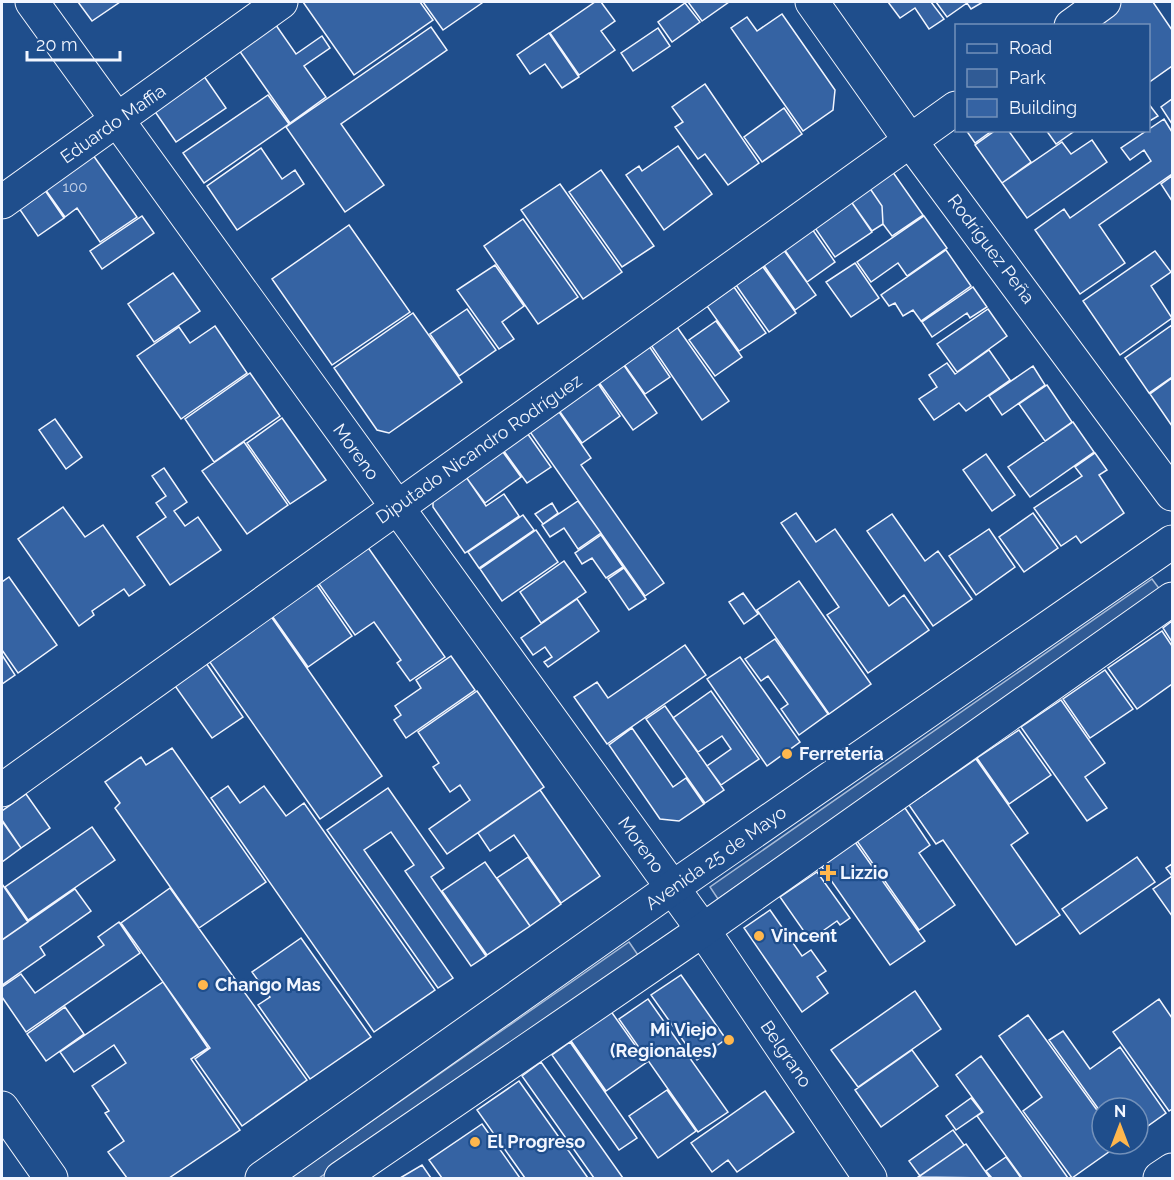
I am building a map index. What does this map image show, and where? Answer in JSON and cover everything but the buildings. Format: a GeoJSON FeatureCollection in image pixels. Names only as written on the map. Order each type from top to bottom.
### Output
{"type":"FeatureCollection","features":[{"type":"Feature","properties":{"kind":"street","name":"Moreno"},"geometry":{"type":"LineString","coordinates":[[32,2],[703,930]]}},
{"type":"Feature","properties":{"kind":"street","name":"Eduardo Maffia"},"geometry":{"type":"LineString","coordinates":[[2,202],[281,2]]}},
{"type":"Feature","properties":{"kind":"street","name":"Rodríguez Peña"},"geometry":{"type":"LineString","coordinates":[[812,2],[911,142],[1173,494]]}},
{"type":"Feature","properties":{"kind":"street"},"geometry":{"type":"LineString","coordinates":[[1074,24],[1104,2]]}},
{"type":"Feature","properties":{"kind":"street","name":"Diputado Nicandro Rodríguez"},"geometry":{"type":"LineString","coordinates":[[2,790],[955,109]]}},
{"type":"Feature","properties":{"kind":"street","name":"Avenida 25 de Mayo"},"geometry":{"type":"LineString","coordinates":[[262,1179],[672,888],[1173,542]]}},
{"type":"Feature","properties":{"kind":"street"},"geometry":{"type":"LineString","coordinates":[[341,1179],[703,930],[1173,599]]}},
{"type":"Feature","properties":{"kind":"street","name":"Belgrano"},"geometry":{"type":"LineString","coordinates":[[703,930],[870,1179]]}},
{"type":"Feature","properties":{"kind":"street"},"geometry":{"type":"LineString","coordinates":[[2,1108],[51,1179]]}},
{"type":"Feature","properties":{"kind":"street"},"geometry":{"type":"LineString","coordinates":[[1160,1179],[1173,1170]]}},
{"type":"Feature","properties":{"kind":"green space"},"geometry":{"type":"Polygon","coordinates":[[[1152,579],[1161,591],[718,899],[710,887],[1152,579]]]}},
{"type":"Feature","properties":{"kind":"green space"},"geometry":{"type":"Polygon","coordinates":[[[629,942],[638,955],[319,1178],[290,1178],[629,942]]]}},
{"type":"Feature","properties":{"kind":"place","name":"Ferretería"},"geometry":{"type":"Point","coordinates":[787,754]}},
{"type":"Feature","properties":{"kind":"place","name":"Lizzio"},"geometry":{"type":"Point","coordinates":[828,873]}},
{"type":"Feature","properties":{"kind":"place","name":"Vincent"},"geometry":{"type":"Point","coordinates":[759,936]}},
{"type":"Feature","properties":{"kind":"place","name":"Chango Mas"},"geometry":{"type":"Point","coordinates":[203,985]}},
{"type":"Feature","properties":{"kind":"place","name":"Mi Viejo (Regionales)"},"geometry":{"type":"Point","coordinates":[729,1040]}},
{"type":"Feature","properties":{"kind":"place","name":"El Progreso"},"geometry":{"type":"Point","coordinates":[475,1142]}}]}
